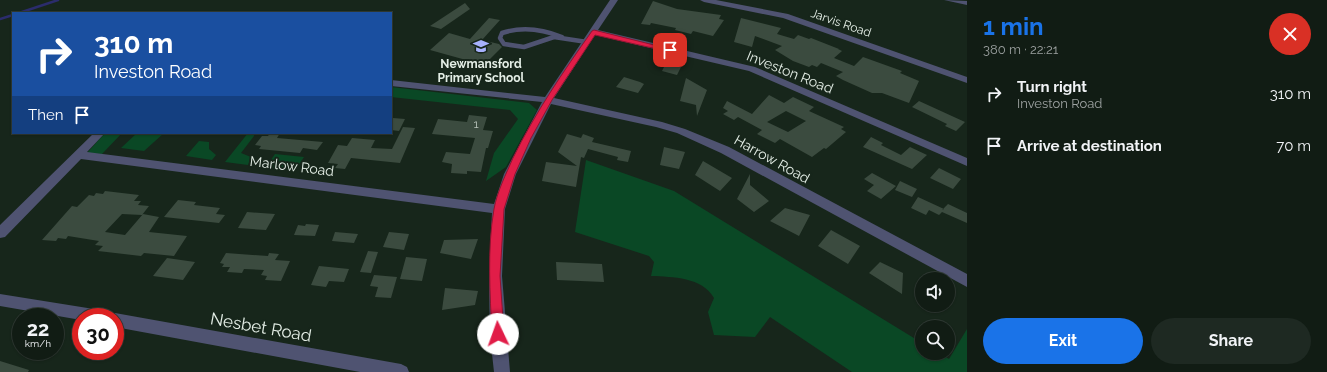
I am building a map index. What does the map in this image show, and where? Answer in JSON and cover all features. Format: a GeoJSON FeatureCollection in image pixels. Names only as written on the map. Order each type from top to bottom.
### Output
{"type":"FeatureCollection","features":[{"type":"Feature","properties":{"kind":"street"},"geometry":{"type":"LineString","coordinates":[[502,372],[494,276],[499,209],[510,174],[527,138],[548,100],[614,0]]}},
{"type":"Feature","properties":{"kind":"street","name":"Jarvis Road"},"geometry":{"type":"LineString","coordinates":[[704,0],[785,16],[967,80]]}},
{"type":"Feature","properties":{"kind":"street"},"geometry":{"type":"LineString","coordinates":[[951,0],[967,3]]}},
{"type":"Feature","properties":{"kind":"street","name":"Investon Road"},"geometry":{"type":"LineString","coordinates":[[590,37],[732,63],[752,69],[967,162]]}},
{"type":"Feature","properties":{"kind":"street","name":"Harrow Road"},"geometry":{"type":"LineString","coordinates":[[392,83],[548,100],[658,124],[725,150],[967,282]]}},
{"type":"Feature","properties":{"kind":"street"},"geometry":{"type":"LineString","coordinates":[[0,234],[27,205],[80,155],[99,134]]}},
{"type":"Feature","properties":{"kind":"street","name":"Marlow Road"},"geometry":{"type":"LineString","coordinates":[[80,155],[344,187],[499,209]]}},
{"type":"Feature","properties":{"kind":"street"},"geometry":{"type":"LineString","coordinates":[[0,300],[72,312]]}},
{"type":"Feature","properties":{"kind":"street","name":"Nesbet Road"},"geometry":{"type":"LineString","coordinates":[[124,322],[401,372]]}},
{"type":"Feature","properties":{"kind":"lane"},"geometry":{"type":"LineString","coordinates":[[562,37],[546,31],[518,28],[502,33],[500,38],[504,44],[524,47],[545,39],[562,37],[590,37]]}},
{"type":"Feature","properties":{"kind":"green space"},"geometry":{"type":"Polygon","coordinates":[[[392,87],[529,103],[537,110],[506,167],[486,181],[494,153],[518,119],[510,110],[392,97],[392,87]]]}},
{"type":"Feature","properties":{"kind":"green space"},"geometry":{"type":"Polygon","coordinates":[[[104,134],[121,134],[102,154],[87,153],[104,134]]]}},
{"type":"Feature","properties":{"kind":"green space"},"geometry":{"type":"Polygon","coordinates":[[[136,134],[163,134],[144,151],[121,148],[136,134]]]}},
{"type":"Feature","properties":{"kind":"green space"},"geometry":{"type":"Polygon","coordinates":[[[247,134],[254,134],[241,153],[251,157],[248,165],[225,162],[247,134]]]}},
{"type":"Feature","properties":{"kind":"green space"},"geometry":{"type":"Polygon","coordinates":[[[199,141],[209,142],[209,149],[216,155],[212,160],[186,156],[199,141]]]}},
{"type":"Feature","properties":{"kind":"green space"},"geometry":{"type":"Polygon","coordinates":[[[275,154],[304,157],[295,171],[266,167],[275,154]]]}},
{"type":"Feature","properties":{"kind":"green space"},"geometry":{"type":"Polygon","coordinates":[[[586,160],[674,191],[915,339],[915,360],[955,360],[955,349],[967,329],[967,372],[852,372],[770,317],[755,337],[714,335],[708,312],[714,298],[709,291],[695,282],[677,278],[651,276],[654,262],[649,256],[575,232],[586,160]]]}},
{"type":"Feature","properties":{"kind":"building"},"geometry":{"type":"Polygon","coordinates":[[[653,1],[677,9],[721,15],[719,19],[724,20],[713,36],[693,31],[691,34],[675,30],[676,28],[651,23],[650,25],[641,24],[653,1]]]}},
{"type":"Feature","properties":{"kind":"building"},"geometry":{"type":"Polygon","coordinates":[[[465,3],[470,9],[441,29],[430,26],[465,3]]]}},
{"type":"Feature","properties":{"kind":"building"},"geometry":{"type":"Polygon","coordinates":[[[489,18],[500,20],[482,40],[499,44],[502,47],[484,65],[430,50],[449,33],[470,39],[489,18]]]}},
{"type":"Feature","properties":{"kind":"building"},"geometry":{"type":"Polygon","coordinates":[[[741,18],[781,28],[777,34],[794,39],[798,35],[809,39],[811,38],[839,49],[842,51],[834,58],[854,66],[863,57],[902,71],[900,73],[919,81],[909,103],[882,93],[872,93],[836,76],[843,72],[821,63],[817,67],[812,65],[809,67],[793,61],[775,50],[782,46],[755,36],[752,47],[734,42],[741,18]]]}},
{"type":"Feature","properties":{"kind":"building"},"geometry":{"type":"Polygon","coordinates":[[[666,63],[681,67],[677,75],[662,71],[666,63]]]}},
{"type":"Feature","properties":{"kind":"building"},"geometry":{"type":"Polygon","coordinates":[[[624,77],[644,84],[638,93],[616,87],[624,77]]]}},
{"type":"Feature","properties":{"kind":"building"},"geometry":{"type":"Polygon","coordinates":[[[686,78],[707,90],[697,116],[696,105],[680,101],[686,78]]]}},
{"type":"Feature","properties":{"kind":"building"},"geometry":{"type":"Polygon","coordinates":[[[769,95],[784,103],[793,97],[814,107],[809,111],[844,127],[841,129],[846,132],[826,149],[824,148],[812,157],[780,139],[775,143],[757,134],[762,130],[738,117],[734,120],[723,114],[728,111],[723,108],[727,101],[752,114],[769,95]],[[786,111],[767,122],[788,132],[806,121],[786,111]]]}},
{"type":"Feature","properties":{"kind":"building"},"geometry":{"type":"Polygon","coordinates":[[[919,101],[965,122],[956,131],[945,126],[947,124],[912,107],[919,101]]]}},
{"type":"Feature","properties":{"kind":"building"},"geometry":{"type":"Polygon","coordinates":[[[469,115],[487,117],[483,130],[493,131],[488,148],[486,148],[481,172],[467,171],[467,174],[451,173],[452,164],[442,162],[446,152],[470,154],[475,138],[432,134],[438,119],[467,122],[469,115]]]}},
{"type":"Feature","properties":{"kind":"building"},"geometry":{"type":"Polygon","coordinates":[[[393,118],[405,119],[399,131],[392,130],[393,118]]]}},
{"type":"Feature","properties":{"kind":"building"},"geometry":{"type":"Polygon","coordinates":[[[403,127],[415,128],[400,163],[351,158],[345,169],[335,168],[338,164],[328,163],[338,145],[347,146],[352,138],[375,140],[371,148],[392,149],[403,127]]]}},
{"type":"Feature","properties":{"kind":"building"},"geometry":{"type":"Polygon","coordinates":[[[269,134],[279,134],[277,138],[323,142],[317,150],[303,148],[300,153],[259,149],[261,146],[255,145],[262,136],[268,136],[269,134]]]}},
{"type":"Feature","properties":{"kind":"building"},"geometry":{"type":"Polygon","coordinates":[[[567,134],[581,138],[583,134],[594,138],[592,142],[631,151],[628,162],[617,160],[618,157],[588,149],[584,158],[581,157],[576,187],[542,181],[546,162],[577,166],[558,152],[567,134]]]}},
{"type":"Feature","properties":{"kind":"building"},"geometry":{"type":"Polygon","coordinates":[[[871,137],[883,143],[881,145],[901,155],[910,147],[927,155],[912,169],[863,147],[871,137]]]}},
{"type":"Feature","properties":{"kind":"building"},"geometry":{"type":"Polygon","coordinates":[[[664,147],[685,152],[679,169],[660,165],[664,147]]]}},
{"type":"Feature","properties":{"kind":"building"},"geometry":{"type":"Polygon","coordinates":[[[703,161],[732,178],[720,191],[695,175],[703,161]]]}},
{"type":"Feature","properties":{"kind":"building"},"geometry":{"type":"Polygon","coordinates":[[[939,168],[961,179],[953,189],[930,178],[939,168]]]}},
{"type":"Feature","properties":{"kind":"building"},"geometry":{"type":"Polygon","coordinates":[[[872,173],[896,186],[881,199],[867,191],[874,185],[864,179],[872,173]]]}},
{"type":"Feature","properties":{"kind":"building"},"geometry":{"type":"Polygon","coordinates":[[[750,174],[750,185],[769,201],[754,212],[737,199],[750,174]]]}},
{"type":"Feature","properties":{"kind":"building"},"geometry":{"type":"Polygon","coordinates":[[[900,181],[917,189],[912,197],[895,190],[900,181]]]}},
{"type":"Feature","properties":{"kind":"building"},"geometry":{"type":"Polygon","coordinates":[[[105,191],[139,195],[134,201],[141,201],[138,205],[149,206],[142,215],[122,214],[105,232],[125,235],[143,214],[159,217],[149,232],[187,236],[174,256],[144,253],[141,256],[98,251],[103,246],[95,245],[99,241],[68,236],[66,239],[58,238],[56,241],[42,240],[72,206],[77,207],[89,195],[94,196],[96,193],[103,194],[105,191]]]}},
{"type":"Feature","properties":{"kind":"building"},"geometry":{"type":"Polygon","coordinates":[[[918,197],[943,209],[948,204],[967,213],[967,223],[942,212],[939,215],[929,210],[926,215],[911,208],[918,197]]]}},
{"type":"Feature","properties":{"kind":"building"},"geometry":{"type":"Polygon","coordinates":[[[178,200],[196,202],[194,205],[220,208],[216,214],[225,215],[219,223],[164,217],[178,200]]]}},
{"type":"Feature","properties":{"kind":"building"},"geometry":{"type":"Polygon","coordinates":[[[785,208],[810,215],[799,236],[770,221],[785,208]]]}},
{"type":"Feature","properties":{"kind":"building"},"geometry":{"type":"Polygon","coordinates":[[[247,212],[275,214],[266,230],[238,228],[247,212]]]}},
{"type":"Feature","properties":{"kind":"building"},"geometry":{"type":"Polygon","coordinates":[[[306,224],[319,225],[315,236],[294,235],[298,225],[305,226],[306,224]]]}},
{"type":"Feature","properties":{"kind":"building"},"geometry":{"type":"Polygon","coordinates":[[[831,230],[860,246],[848,264],[818,246],[831,230]]]}},
{"type":"Feature","properties":{"kind":"building"},"geometry":{"type":"Polygon","coordinates":[[[335,232],[358,234],[354,243],[332,241],[335,232]]]}},
{"type":"Feature","properties":{"kind":"building"},"geometry":{"type":"Polygon","coordinates":[[[389,232],[409,234],[404,250],[383,247],[389,232]]]}},
{"type":"Feature","properties":{"kind":"building"},"geometry":{"type":"Polygon","coordinates":[[[478,239],[471,259],[440,253],[444,240],[478,239]]]}},
{"type":"Feature","properties":{"kind":"building"},"geometry":{"type":"Polygon","coordinates":[[[368,251],[378,252],[371,273],[360,272],[368,251]]]}},
{"type":"Feature","properties":{"kind":"building"},"geometry":{"type":"Polygon","coordinates":[[[226,253],[268,256],[269,253],[279,254],[275,260],[290,261],[281,281],[265,280],[267,276],[261,275],[264,270],[244,269],[242,273],[227,272],[230,267],[222,267],[224,264],[220,263],[226,253]]]}},
{"type":"Feature","properties":{"kind":"building"},"geometry":{"type":"Polygon","coordinates":[[[406,257],[427,259],[422,281],[400,279],[406,257]]]}},
{"type":"Feature","properties":{"kind":"building"},"geometry":{"type":"Polygon","coordinates":[[[167,258],[195,262],[183,280],[153,276],[167,258]]]}},
{"type":"Feature","properties":{"kind":"building"},"geometry":{"type":"Polygon","coordinates":[[[556,262],[602,264],[604,282],[557,280],[556,262]]]}},
{"type":"Feature","properties":{"kind":"building"},"geometry":{"type":"Polygon","coordinates":[[[880,262],[903,273],[902,294],[869,273],[880,262]]]}},
{"type":"Feature","properties":{"kind":"building"},"geometry":{"type":"Polygon","coordinates":[[[319,266],[349,269],[344,282],[329,281],[326,287],[311,285],[319,266]]]}},
{"type":"Feature","properties":{"kind":"building"},"geometry":{"type":"Polygon","coordinates":[[[374,275],[397,277],[391,298],[375,297],[378,287],[370,286],[374,275]]]}},
{"type":"Feature","properties":{"kind":"building"},"geometry":{"type":"Polygon","coordinates":[[[445,288],[478,291],[475,305],[442,310],[445,288]]]}},
{"type":"Feature","properties":{"kind":"building"},"geometry":{"type":"Polygon","coordinates":[[[0,361],[29,370],[28,372],[0,372],[0,361]]]}},
{"type":"Feature","properties":{"kind":"waterway"},"geometry":{"type":"LineString","coordinates":[[22,12],[58,0]]}},
{"type":"Feature","properties":{"kind":"waterway"},"geometry":{"type":"LineString","coordinates":[[0,19],[12,15]]}},
{"type":"Feature","properties":{"kind":"place","name":"Newmansford Primary School"},"geometry":{"type":"Point","coordinates":[481,46]}},
{"type":"Feature","properties":{"kind":"route"},"geometry":{"type":"LineString","coordinates":[[498,334],[494,276],[499,209],[510,174],[527,138],[548,100],[594,32],[670,50]]}}]}
